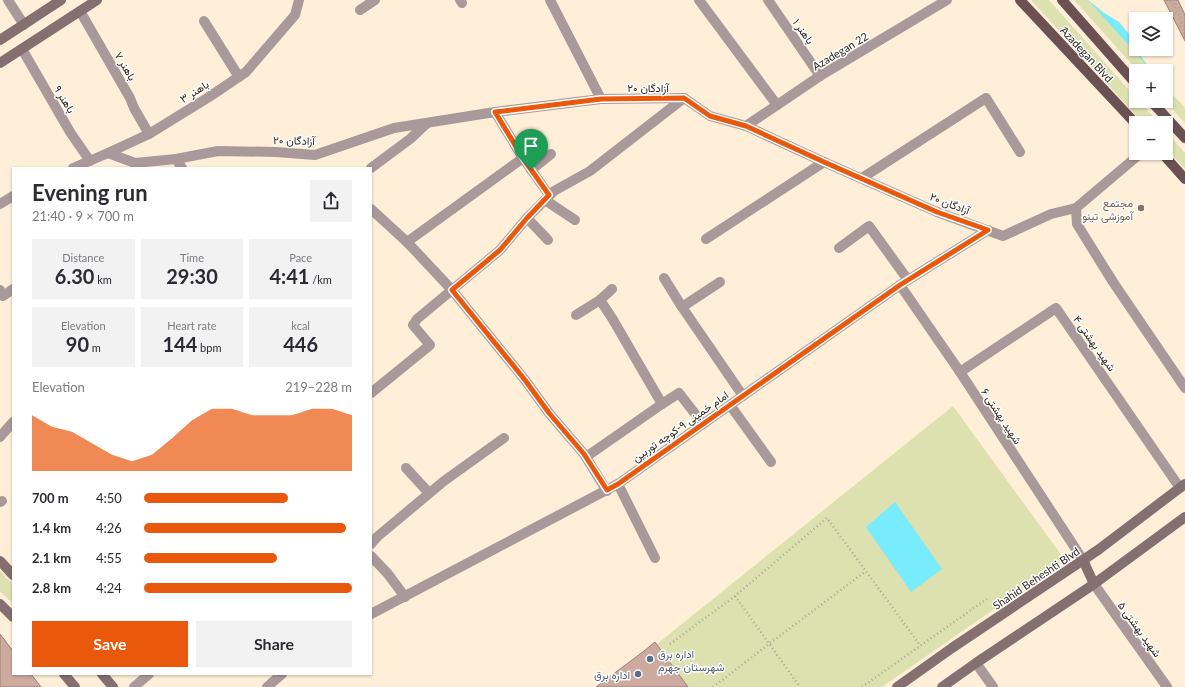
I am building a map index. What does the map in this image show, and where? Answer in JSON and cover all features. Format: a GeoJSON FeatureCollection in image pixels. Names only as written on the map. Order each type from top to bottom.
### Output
{"type":"FeatureCollection","features":[{"type":"Feature","properties":{"kind":"main road"},"geometry":{"type":"LineString","coordinates":[[0,40],[61,0]]}},
{"type":"Feature","properties":{"kind":"main road"},"geometry":{"type":"LineString","coordinates":[[0,63],[97,0]]}},
{"type":"Feature","properties":{"kind":"main road","name":"َAzadegan Blvd"},"geometry":{"type":"LineString","coordinates":[[1020,0],[1129,117]]}},
{"type":"Feature","properties":{"kind":"main road"},"geometry":{"type":"LineString","coordinates":[[1062,0],[1129,76]]}},
{"type":"Feature","properties":{"kind":"main road"},"geometry":{"type":"LineString","coordinates":[[1157,108],[1185,138]]}},
{"type":"Feature","properties":{"kind":"main road"},"geometry":{"type":"LineString","coordinates":[[1168,160],[1185,179]]}},
{"type":"Feature","properties":{"kind":"main road","name":"Shahid Beheshti Blvd"},"geometry":{"type":"LineString","coordinates":[[897,687],[952,648],[1098,550],[1183,486]]}},
{"type":"Feature","properties":{"kind":"main road"},"geometry":{"type":"LineString","coordinates":[[942,687],[1094,584],[1185,517]]}},
{"type":"Feature","properties":{"kind":"main road"},"geometry":{"type":"LineString","coordinates":[[1083,560],[1094,584]]}},
{"type":"Feature","properties":{"kind":"main road"},"geometry":{"type":"LineString","coordinates":[[0,561],[12,574]]}},
{"type":"Feature","properties":{"kind":"main road"},"geometry":{"type":"LineString","coordinates":[[0,604],[12,616]]}},
{"type":"Feature","properties":{"kind":"main road"},"geometry":{"type":"LineString","coordinates":[[65,675],[75,687]]}},
{"type":"Feature","properties":{"kind":"main road"},"geometry":{"type":"LineString","coordinates":[[103,675],[113,687]]}},
{"type":"Feature","properties":{"kind":"street"},"geometry":{"type":"LineString","coordinates":[[8,0],[24,24]]}},
{"type":"Feature","properties":{"kind":"street","name":"باهنر ۳"},"geometry":{"type":"LineString","coordinates":[[75,167],[108,154],[149,134],[246,72],[295,15],[299,0]]}},
{"type":"Feature","properties":{"kind":"street"},"geometry":{"type":"LineString","coordinates":[[360,10],[375,0]]}},
{"type":"Feature","properties":{"kind":"street"},"geometry":{"type":"LineString","coordinates":[[550,0],[601,99]]}},
{"type":"Feature","properties":{"kind":"street"},"geometry":{"type":"LineString","coordinates":[[699,0],[777,105]]}},
{"type":"Feature","properties":{"kind":"street","name":"باهنر ۱"},"geometry":{"type":"LineString","coordinates":[[768,0],[820,76]]}},
{"type":"Feature","properties":{"kind":"street","name":"Azadegan 22"},"geometry":{"type":"LineString","coordinates":[[746,126],[820,76],[947,0]]}},
{"type":"Feature","properties":{"kind":"street","name":"باهنر ۷"},"geometry":{"type":"LineString","coordinates":[[80,11],[149,134]]}},
{"type":"Feature","properties":{"kind":"street"},"geometry":{"type":"LineString","coordinates":[[204,21],[239,77]]}},
{"type":"Feature","properties":{"kind":"street","name":"باهنر ۹"},"geometry":{"type":"LineString","coordinates":[[22,49],[70,132],[90,161]]}},
{"type":"Feature","properties":{"kind":"street"},"geometry":{"type":"LineString","coordinates":[[372,392],[430,345],[413,325],[417,319],[500,250],[527,218],[554,191],[590,171],[684,98]]}},
{"type":"Feature","properties":{"kind":"street","name":"آزادگان ۲۰"},"geometry":{"type":"LineString","coordinates":[[108,154],[135,163],[176,159],[218,151],[276,152],[316,155],[394,128],[495,112],[601,99],[684,98],[710,116],[746,126],[937,212],[1003,236],[1051,214],[1076,208],[1133,160]]}},
{"type":"Feature","properties":{"kind":"street"},"geometry":{"type":"LineString","coordinates":[[862,178],[986,98],[1020,152]]}},
{"type":"Feature","properties":{"kind":"street"},"geometry":{"type":"LineString","coordinates":[[495,112],[547,197],[575,220]]}},
{"type":"Feature","properties":{"kind":"street"},"geometry":{"type":"LineString","coordinates":[[372,167],[410,139],[426,124]]}},
{"type":"Feature","properties":{"kind":"street"},"geometry":{"type":"LineString","coordinates":[[531,170],[552,154]]}},
{"type":"Feature","properties":{"kind":"street"},"geometry":{"type":"LineString","coordinates":[[407,242],[523,158]]}},
{"type":"Feature","properties":{"kind":"street"},"geometry":{"type":"LineString","coordinates":[[176,159],[181,167]]}},
{"type":"Feature","properties":{"kind":"street"},"geometry":{"type":"LineString","coordinates":[[706,239],[824,162]]}},
{"type":"Feature","properties":{"kind":"street"},"geometry":{"type":"LineString","coordinates":[[0,204],[12,197]]}},
{"type":"Feature","properties":{"kind":"street"},"geometry":{"type":"LineString","coordinates":[[1076,208],[1077,224],[1113,282],[1185,388]]}},
{"type":"Feature","properties":{"kind":"street"},"geometry":{"type":"LineString","coordinates":[[372,210],[407,242],[452,290],[525,380],[549,413],[586,457],[607,490]]}},
{"type":"Feature","properties":{"kind":"street"},"geometry":{"type":"LineString","coordinates":[[527,218],[548,240]]}},
{"type":"Feature","properties":{"kind":"street","name":"شهید بهشتی ۶"},"geometry":{"type":"LineString","coordinates":[[839,248],[869,226],[960,372],[1083,560]]}},
{"type":"Feature","properties":{"kind":"street","name":"امام خمینی ۹-کوچه توربین"},"geometry":{"type":"LineString","coordinates":[[372,614],[618,484],[904,283],[988,230]]}},
{"type":"Feature","properties":{"kind":"street"},"geometry":{"type":"LineString","coordinates":[[664,278],[743,396]]}},
{"type":"Feature","properties":{"kind":"street"},"geometry":{"type":"LineString","coordinates":[[682,307],[720,282]]}},
{"type":"Feature","properties":{"kind":"street"},"geometry":{"type":"LineString","coordinates":[[576,315],[600,300],[612,289]]}},
{"type":"Feature","properties":{"kind":"street"},"geometry":{"type":"LineString","coordinates":[[0,290],[3,296],[12,290]]}},
{"type":"Feature","properties":{"kind":"street"},"geometry":{"type":"LineString","coordinates":[[600,300],[662,404]]}},
{"type":"Feature","properties":{"kind":"street","name":"شهید بهشتی ۴"},"geometry":{"type":"LineString","coordinates":[[960,372],[1056,308],[1183,486]]}},
{"type":"Feature","properties":{"kind":"street"},"geometry":{"type":"LineString","coordinates":[[586,457],[679,393],[703,424]]}},
{"type":"Feature","properties":{"kind":"street"},"geometry":{"type":"LineString","coordinates":[[730,406],[771,462]]}},
{"type":"Feature","properties":{"kind":"street"},"geometry":{"type":"LineString","coordinates":[[0,437],[12,423]]}},
{"type":"Feature","properties":{"kind":"street"},"geometry":{"type":"LineString","coordinates":[[372,543],[376,537],[444,481],[504,438]]}},
{"type":"Feature","properties":{"kind":"street"},"geometry":{"type":"LineString","coordinates":[[406,468],[429,493]]}},
{"type":"Feature","properties":{"kind":"street"},"geometry":{"type":"LineString","coordinates":[[618,484],[655,558]]}},
{"type":"Feature","properties":{"kind":"street"},"geometry":{"type":"LineString","coordinates":[[372,609],[532,529]]}},
{"type":"Feature","properties":{"kind":"street"},"geometry":{"type":"LineString","coordinates":[[372,557],[388,574],[405,597]]}},
{"type":"Feature","properties":{"kind":"street","name":"شهید بهشتی ۵"},"geometry":{"type":"LineString","coordinates":[[1094,584],[1167,687]]}},
{"type":"Feature","properties":{"kind":"street"},"geometry":{"type":"LineString","coordinates":[[976,663],[993,687]]}},
{"type":"Feature","properties":{"kind":"street"},"geometry":{"type":"LineString","coordinates":[[134,687],[148,675]]}},
{"type":"Feature","properties":{"kind":"street"},"geometry":{"type":"LineString","coordinates":[[267,687],[281,675]]}},
{"type":"Feature","properties":{"kind":"path"},"geometry":{"type":"LineString","coordinates":[[1171,0],[1175,2],[1174,6],[1178,8],[1177,12],[1183,22],[1180,27],[1185,29]]}},
{"type":"Feature","properties":{"kind":"path"},"geometry":{"type":"LineString","coordinates":[[670,644],[734,596],[827,518],[920,646]]}},
{"type":"Feature","properties":{"kind":"path"},"geometry":{"type":"LineString","coordinates":[[713,687],[866,571]]}},
{"type":"Feature","properties":{"kind":"path"},"geometry":{"type":"LineString","coordinates":[[734,596],[800,687]]}},
{"type":"Feature","properties":{"kind":"path"},"geometry":{"type":"LineString","coordinates":[[862,687],[988,598]]}},
{"type":"Feature","properties":{"kind":"green space"},"geometry":{"type":"Polygon","coordinates":[[[1031,0],[1049,0],[1129,90],[1129,108],[1031,0]]]}},
{"type":"Feature","properties":{"kind":"green space"},"geometry":{"type":"Polygon","coordinates":[[[1074,0],[1088,0],[1104,13],[1119,22],[1129,34],[1129,56],[1141,56],[1147,64],[1132,64],[1074,0]]]}},
{"type":"Feature","properties":{"kind":"green space"},"geometry":{"type":"Polygon","coordinates":[[[1173,95],[1185,108],[1185,123],[1171,108],[1173,108],[1173,95]]]}},
{"type":"Feature","properties":{"kind":"green space"},"geometry":{"type":"Polygon","coordinates":[[[1129,108],[1145,108],[1153,116],[1137,116],[1129,108]]]}},
{"type":"Feature","properties":{"kind":"green space"},"geometry":{"type":"Polygon","coordinates":[[[1173,139],[1185,153],[1185,169],[1173,156],[1173,139]]]}},
{"type":"Feature","properties":{"kind":"green space"},"geometry":{"type":"Polygon","coordinates":[[[953,406],[1065,560],[882,687],[688,687],[657,644],[953,406]]]}},
{"type":"Feature","properties":{"kind":"green space"},"geometry":{"type":"Polygon","coordinates":[[[0,571],[12,583],[12,603],[0,591],[0,571]]]}},
{"type":"Feature","properties":{"kind":"water"},"geometry":{"type":"Polygon","coordinates":[[[1088,0],[1104,13],[1119,22],[1129,34],[1129,45],[1088,0]]]}},
{"type":"Feature","properties":{"kind":"water"},"geometry":{"type":"Polygon","coordinates":[[[1138,56],[1141,56],[1146,64],[1138,56]]]}},
{"type":"Feature","properties":{"kind":"water"},"geometry":{"type":"Polygon","coordinates":[[[895,502],[942,569],[911,592],[866,527],[895,502]]]}},
{"type":"Feature","properties":{"kind":"building"},"geometry":{"type":"Polygon","coordinates":[[[1164,0],[1178,0],[1185,15],[1185,41],[1173,18],[1173,12],[1170,12],[1164,0]]]}},
{"type":"Feature","properties":{"kind":"building"},"geometry":{"type":"Polygon","coordinates":[[[0,634],[12,650],[12,675],[32,675],[41,687],[0,687],[0,634]]]}},
{"type":"Feature","properties":{"kind":"building","name":"اداره برق شهرستان جهرم"},"geometry":{"type":"Polygon","coordinates":[[[655,642],[688,687],[596,687],[644,651],[655,642]]]}},
{"type":"Feature","properties":{"kind":"place","name":"مجتمع آموزشی تینو"},"geometry":{"type":"Point","coordinates":[1141,208]}},
{"type":"Feature","properties":{"kind":"place","name":"اداره برق شهرستان جهرم"},"geometry":{"type":"Point","coordinates":[650,659]}},
{"type":"Feature","properties":{"kind":"place","name":"اداره برق"},"geometry":{"type":"Point","coordinates":[638,674]}},
{"type":"Feature","properties":{"kind":"route"},"geometry":{"type":"LineString","coordinates":[[684,98],[710,116],[746,126],[937,212],[988,230],[900,285],[618,484],[607,490],[584,454],[549,413],[525,380],[452,290],[500,250],[549,195],[531,170],[495,112],[601,99],[684,98]]}}]}
